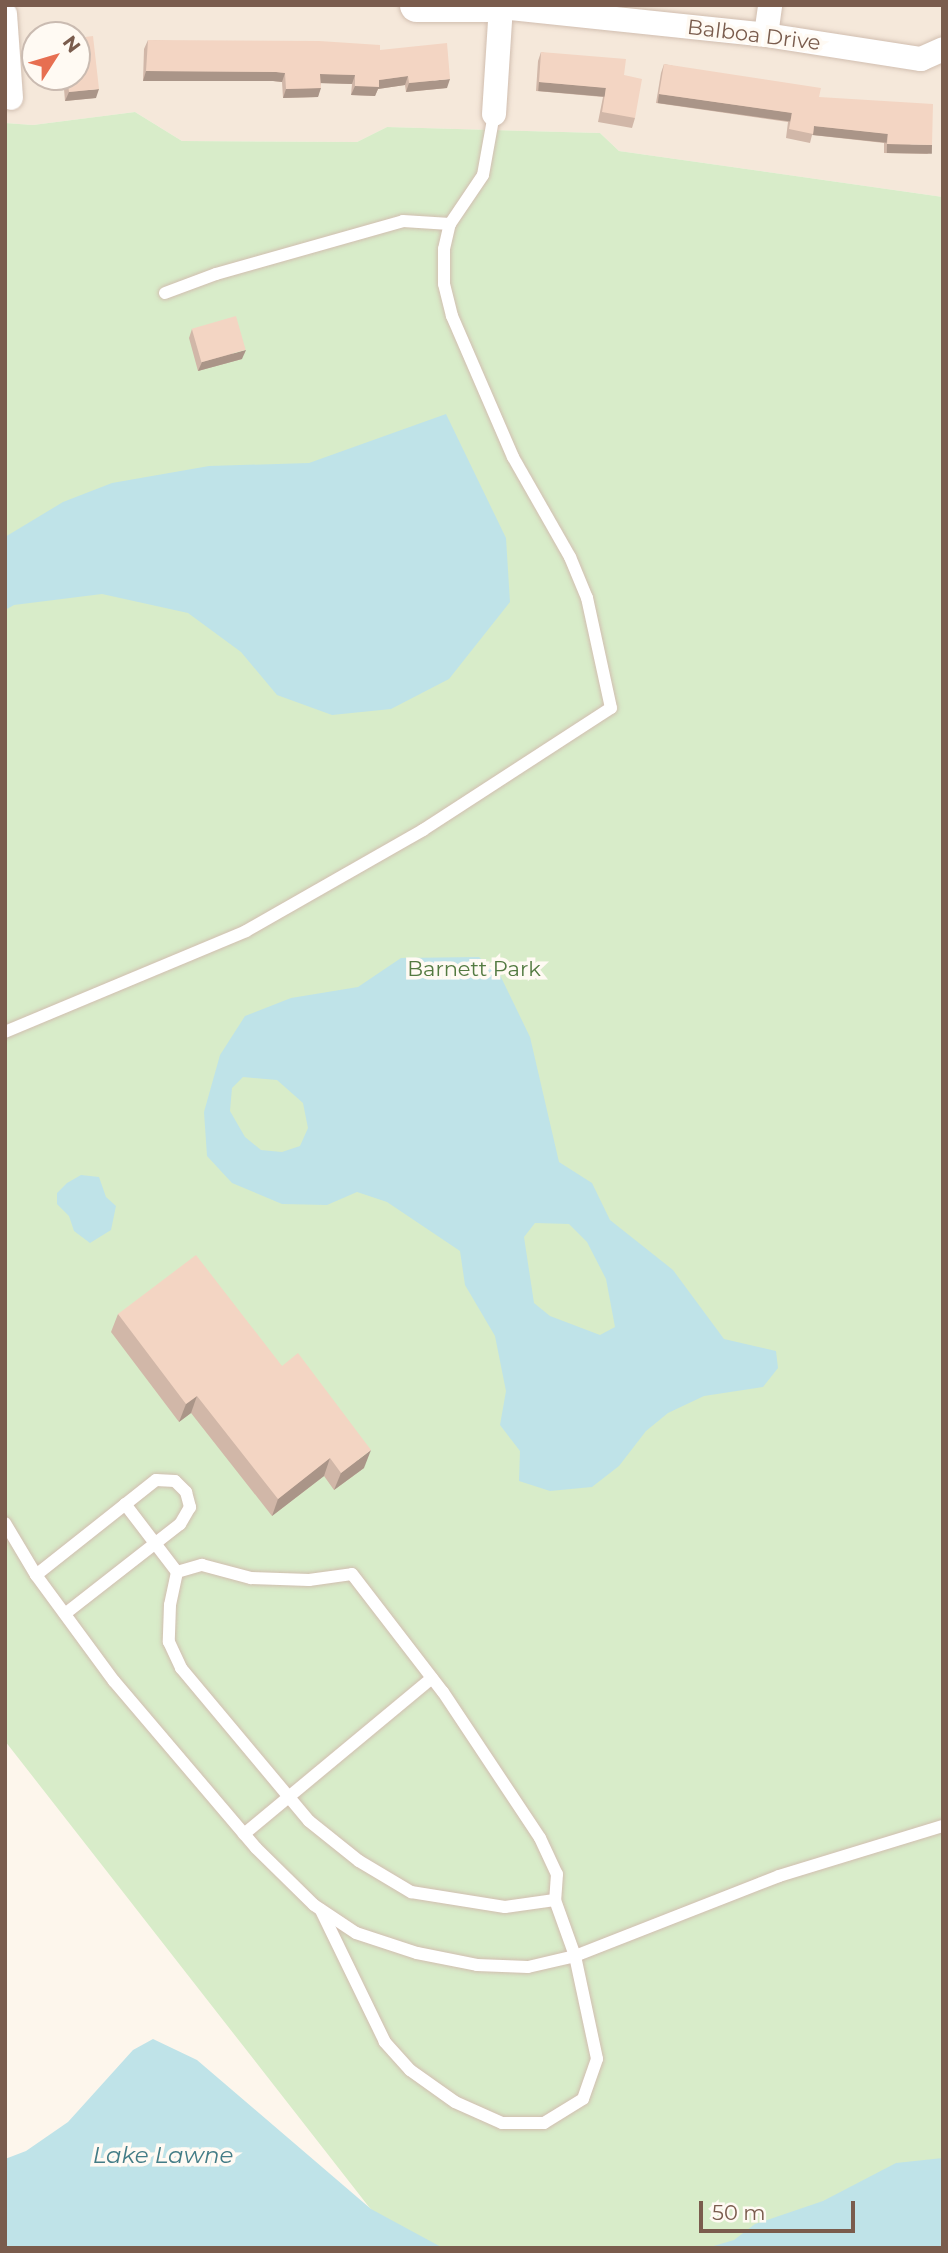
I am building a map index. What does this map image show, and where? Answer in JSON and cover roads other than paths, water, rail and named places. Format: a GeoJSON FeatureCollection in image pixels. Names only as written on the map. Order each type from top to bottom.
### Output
{"type":"FeatureCollection","features":[{"type":"Feature","properties":{"kind":"street","name":"Balboa Drive"},"geometry":{"type":"LineString","coordinates":[[416,5],[501,6],[765,35],[921,59],[943,49]]}},
{"type":"Feature","properties":{"kind":"street"},"geometry":{"type":"LineString","coordinates":[[765,35],[769,5]]}},
{"type":"Feature","properties":{"kind":"street"},"geometry":{"type":"LineString","coordinates":[[494,114],[501,6]]}},
{"type":"Feature","properties":{"kind":"street"},"geometry":{"type":"LineString","coordinates":[[5,14],[11,98]]}},
{"type":"Feature","properties":{"kind":"lane"},"geometry":{"type":"LineString","coordinates":[[5,1032],[140,977],[280,913],[423,830],[611,708],[587,598],[570,556],[513,457],[452,316],[444,284],[444,250],[450,224],[483,175],[494,114]]}},
{"type":"Feature","properties":{"kind":"lane"},"geometry":{"type":"LineString","coordinates":[[165,293],[216,274],[403,221],[450,224]]}},
{"type":"Feature","properties":{"kind":"lane"},"geometry":{"type":"LineString","coordinates":[[36,1575],[156,1480],[175,1480],[186,1492],[190,1507],[180,1524],[65,1614]]}},
{"type":"Feature","properties":{"kind":"lane"},"geometry":{"type":"LineString","coordinates":[[125,1504],[177,1572]]}},
{"type":"Feature","properties":{"kind":"lane"},"geometry":{"type":"LineString","coordinates":[[5,1522],[36,1575],[114,1681],[244,1834],[321,1909],[356,1933],[417,1953],[477,1965],[528,1967],[575,1956],[779,1876],[943,1826]]}},
{"type":"Feature","properties":{"kind":"lane"},"geometry":{"type":"LineString","coordinates":[[177,1572],[202,1565],[251,1578],[309,1580],[352,1574],[432,1678],[540,1838],[556,1874],[555,1900],[575,1956],[597,2059],[583,2099],[544,2123],[502,2123],[455,2102],[410,2070],[385,2042],[321,1909]]}},
{"type":"Feature","properties":{"kind":"lane"},"geometry":{"type":"LineString","coordinates":[[177,1572],[170,1605],[169,1642],[181,1668],[286,1796],[359,1861],[411,1892],[505,1907],[555,1900]]}},
{"type":"Feature","properties":{"kind":"lane"},"geometry":{"type":"LineString","coordinates":[[244,1834],[286,1796],[432,1678]]}},
{"type":"Feature","properties":{"kind":"water"},"geometry":{"type":"Polygon","coordinates":[[[446,414],[506,538],[510,602],[449,679],[391,709],[332,715],[277,695],[241,652],[188,613],[102,594],[14,605],[5,610],[5,537],[63,502],[112,483],[209,466],[309,463],[446,414]]]}},
{"type":"Feature","properties":{"kind":"water"},"geometry":{"type":"Polygon","coordinates":[[[479,957],[500,975],[530,1037],[559,1162],[592,1183],[610,1220],[673,1270],[724,1339],[776,1351],[778,1368],[763,1387],[704,1396],[668,1413],[646,1431],[619,1466],[592,1487],[550,1491],[519,1481],[520,1451],[500,1425],[506,1391],[495,1336],[465,1285],[460,1251],[387,1202],[357,1192],[327,1205],[282,1204],[232,1183],[207,1156],[204,1112],[220,1055],[245,1016],[291,998],[358,987],[401,958],[479,957]],[[243,1077],[232,1088],[230,1111],[245,1137],[261,1150],[282,1152],[300,1146],[308,1128],[303,1103],[277,1080],[243,1077]],[[535,1223],[524,1237],[534,1303],[550,1316],[600,1335],[615,1327],[606,1279],[587,1242],[569,1224],[535,1223]]]}},
{"type":"Feature","properties":{"kind":"water"},"geometry":{"type":"Polygon","coordinates":[[[81,1175],[99,1177],[106,1197],[116,1206],[111,1230],[90,1243],[74,1231],[69,1216],[57,1204],[57,1193],[81,1175]]]}},
{"type":"Feature","properties":{"kind":"water","name":"Lake Lawne"},"geometry":{"type":"Polygon","coordinates":[[[153,2039],[197,2060],[371,2209],[443,2248],[5,2248],[5,2159],[26,2151],[68,2122],[133,2050],[153,2039]]]}},
{"type":"Feature","properties":{"kind":"water"},"geometry":{"type":"Polygon","coordinates":[[[943,2158],[943,2248],[707,2248],[734,2240],[755,2224],[823,2201],[896,2163],[943,2158]]]}},
{"type":"Feature","properties":{"kind":"park label","name":"Barnett Park"},"geometry":{"type":"Point","coordinates":[474,969]}}]}
